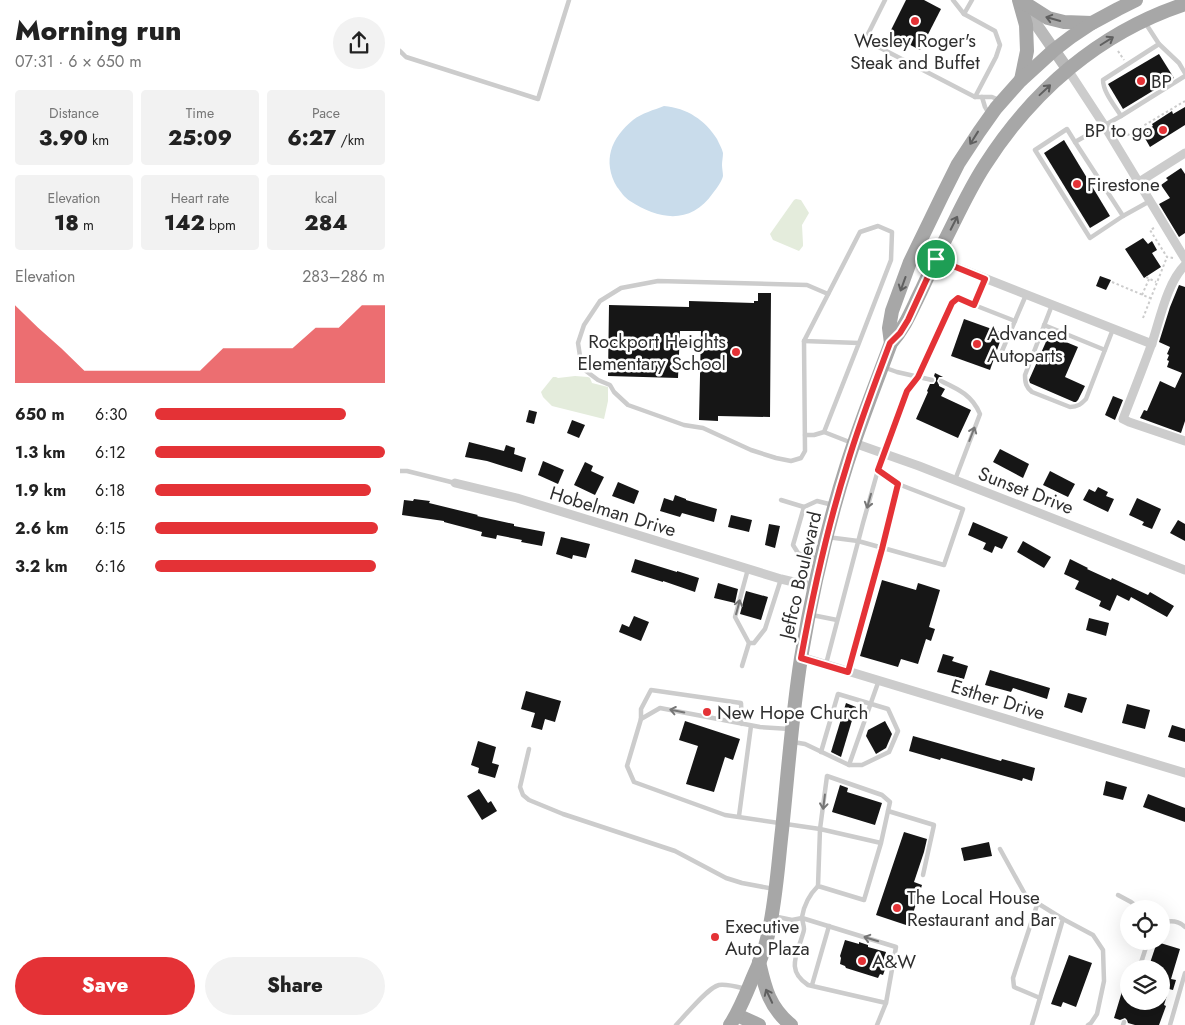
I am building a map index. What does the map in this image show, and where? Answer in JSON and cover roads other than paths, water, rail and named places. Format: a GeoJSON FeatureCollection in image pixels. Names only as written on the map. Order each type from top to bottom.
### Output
{"type":"FeatureCollection","features":[{"type":"Feature","properties":{"kind":"main road"},"geometry":{"type":"LineString","coordinates":[[1020,0],[1048,18],[1064,22],[1092,23]]}},
{"type":"Feature","properties":{"kind":"main road"},"geometry":{"type":"LineString","coordinates":[[1020,0],[1068,70]]}},
{"type":"Feature","properties":{"kind":"main road"},"geometry":{"type":"LineString","coordinates":[[1020,0],[1026,25],[1027,51],[1020,81]]}},
{"type":"Feature","properties":{"kind":"main road","name":"Jeffco Boulevard"},"geometry":{"type":"LineString","coordinates":[[733,1020],[760,962],[768,937],[776,889],[791,735],[801,658],[821,560],[854,443],[890,343],[889,328],[892,311],[914,254],[925,228],[958,164],[990,116],[1020,81],[1071,37],[1118,8],[1136,0]]}},
{"type":"Feature","properties":{"kind":"main road","name":"Jeffco Boulevard"},"geometry":{"type":"LineString","coordinates":[[890,343],[900,333],[908,320],[936,259],[983,167],[1018,118],[1068,70],[1102,44],[1144,20],[1185,4]]}},
{"type":"Feature","properties":{"kind":"main road"},"geometry":{"type":"LineString","coordinates":[[760,962],[766,991],[775,1009],[791,1025]]}},
{"type":"Feature","properties":{"kind":"main road"},"geometry":{"type":"LineString","coordinates":[[733,1020],[759,1025]]}},
{"type":"Feature","properties":{"kind":"street"},"geometry":{"type":"LineString","coordinates":[[1068,70],[1104,125],[1185,259]]}},
{"type":"Feature","properties":{"kind":"street"},"geometry":{"type":"LineString","coordinates":[[1139,182],[1185,153]]}},
{"type":"Feature","properties":{"kind":"street"},"geometry":{"type":"LineString","coordinates":[[936,259],[1152,344]]}},
{"type":"Feature","properties":{"kind":"street"},"geometry":{"type":"LineString","coordinates":[[1185,266],[1178,273],[1171,286],[1152,344],[1123,419],[1185,441]]}},
{"type":"Feature","properties":{"kind":"street","name":"Sunset Drive"},"geometry":{"type":"LineString","coordinates":[[854,443],[919,466],[1185,570]]}},
{"type":"Feature","properties":{"kind":"street","name":"Hobelman Drive"},"geometry":{"type":"LineString","coordinates":[[455,483],[517,498],[780,579],[815,587]]}},
{"type":"Feature","properties":{"kind":"street","name":"Esther Drive"},"geometry":{"type":"LineString","coordinates":[[801,658],[1185,773]]}},
{"type":"Feature","properties":{"kind":"lane"},"geometry":{"type":"LineString","coordinates":[[400,51],[406,57],[538,99],[569,0]]}},
{"type":"Feature","properties":{"kind":"lane"},"geometry":{"type":"LineString","coordinates":[[885,0],[865,40],[975,97],[992,97],[1003,101]]}},
{"type":"Feature","properties":{"kind":"lane"},"geometry":{"type":"LineString","coordinates":[[954,0],[964,14],[995,31],[1000,45],[996,57],[975,97]]}},
{"type":"Feature","properties":{"kind":"lane"},"geometry":{"type":"LineString","coordinates":[[964,14],[972,0]]}},
{"type":"Feature","properties":{"kind":"lane"},"geometry":{"type":"LineString","coordinates":[[1075,142],[1121,116],[1185,74],[1179,63],[1159,44],[1144,20]]}},
{"type":"Feature","properties":{"kind":"lane"},"geometry":{"type":"LineString","coordinates":[[1121,116],[1103,85],[1103,80],[1159,44]]}},
{"type":"Feature","properties":{"kind":"lane"},"geometry":{"type":"LineString","coordinates":[[982,97],[990,116]]}},
{"type":"Feature","properties":{"kind":"lane"},"geometry":{"type":"LineString","coordinates":[[1123,216],[1067,129],[1035,150],[1090,238],[1150,201]]}},
{"type":"Feature","properties":{"kind":"lane"},"geometry":{"type":"LineString","coordinates":[[824,432],[890,260],[892,232],[878,226],[860,232],[804,341],[805,435],[804,451],[801,458],[784,459],[751,450],[703,428],[684,425],[628,405],[614,392],[610,385],[598,380],[586,371],[580,356],[578,343],[584,325],[600,301],[621,288],[658,281],[807,285],[828,294]]}},
{"type":"Feature","properties":{"kind":"lane"},"geometry":{"type":"LineString","coordinates":[[974,305],[985,279]]}},
{"type":"Feature","properties":{"kind":"lane"},"geometry":{"type":"LineString","coordinates":[[999,358],[1026,295]]}},
{"type":"Feature","properties":{"kind":"lane"},"geometry":{"type":"LineString","coordinates":[[826,664],[878,470],[907,391],[918,377],[952,303],[958,298],[1015,321]]}},
{"type":"Feature","properties":{"kind":"lane"},"geometry":{"type":"LineString","coordinates":[[1052,305],[1025,375],[1025,383],[1032,392],[1070,407],[1081,405],[1086,399],[1113,329]]}},
{"type":"Feature","properties":{"kind":"lane"},"geometry":{"type":"LineString","coordinates":[[1044,325],[1105,350]]}},
{"type":"Feature","properties":{"kind":"lane"},"geometry":{"type":"LineString","coordinates":[[804,341],[859,344]]}},
{"type":"Feature","properties":{"kind":"lane"},"geometry":{"type":"LineString","coordinates":[[882,366],[897,372],[932,380]]}},
{"type":"Feature","properties":{"kind":"lane"},"geometry":{"type":"LineString","coordinates":[[941,381],[963,391],[980,414],[955,480]]}},
{"type":"Feature","properties":{"kind":"lane"},"geometry":{"type":"LineString","coordinates":[[805,435],[824,432],[854,443]]}},
{"type":"Feature","properties":{"kind":"lane"},"geometry":{"type":"LineString","coordinates":[[827,536],[858,541],[944,565],[963,509],[898,484],[878,470]]}},
{"type":"Feature","properties":{"kind":"lane","name":"Hobelman Drive"},"geometry":{"type":"LineString","coordinates":[[400,471],[455,483]]}},
{"type":"Feature","properties":{"kind":"lane"},"geometry":{"type":"LineString","coordinates":[[848,672],[898,484]]}},
{"type":"Feature","properties":{"kind":"lane"},"geometry":{"type":"LineString","coordinates":[[781,500],[804,507],[817,501],[835,506]]}},
{"type":"Feature","properties":{"kind":"lane"},"geometry":{"type":"LineString","coordinates":[[804,507],[793,545],[798,553],[821,560]]}},
{"type":"Feature","properties":{"kind":"lane"},"geometry":{"type":"LineString","coordinates":[[742,666],[749,643],[735,617],[748,569]]}},
{"type":"Feature","properties":{"kind":"lane"},"geometry":{"type":"LineString","coordinates":[[749,643],[754,643],[765,629],[780,579]]}},
{"type":"Feature","properties":{"kind":"lane"},"geometry":{"type":"LineString","coordinates":[[809,614],[837,620]]}},
{"type":"Feature","properties":{"kind":"lane"},"geometry":{"type":"LineString","coordinates":[[849,765],[879,680]]}},
{"type":"Feature","properties":{"kind":"lane"},"geometry":{"type":"LineString","coordinates":[[742,724],[741,703],[652,690],[641,709],[642,719],[627,766],[634,782],[725,815],[820,829],[881,843]]}},
{"type":"Feature","properties":{"kind":"lane"},"geometry":{"type":"LineString","coordinates":[[642,719],[660,708],[751,726],[791,735],[821,752],[849,765],[862,765],[889,752],[898,731],[888,710],[838,694],[821,752]]}},
{"type":"Feature","properties":{"kind":"lane"},"geometry":{"type":"LineString","coordinates":[[739,816],[751,726]]}},
{"type":"Feature","properties":{"kind":"lane"},"geometry":{"type":"LineString","coordinates":[[529,749],[520,786],[523,794],[529,800],[563,814],[675,851],[726,878],[776,889]]}},
{"type":"Feature","properties":{"kind":"lane"},"geometry":{"type":"LineString","coordinates":[[818,886],[864,900],[881,843],[890,802],[882,795],[827,776],[820,829],[818,886],[806,901],[802,918],[804,930],[794,961],[796,974],[800,980],[808,985],[886,1003]]}},
{"type":"Feature","properties":{"kind":"lane"},"geometry":{"type":"LineString","coordinates":[[888,811],[934,825],[923,874]]}},
{"type":"Feature","properties":{"kind":"lane"},"geometry":{"type":"LineString","coordinates":[[1000,849],[1026,896],[1093,935],[1103,950],[1104,981],[1098,1014],[1091,1024],[1088,1025]]}},
{"type":"Feature","properties":{"kind":"lane"},"geometry":{"type":"LineString","coordinates":[[1118,894],[1129,900]]}},
{"type":"Feature","properties":{"kind":"lane"},"geometry":{"type":"LineString","coordinates":[[1038,902],[1013,978],[1014,987],[1040,998]]}},
{"type":"Feature","properties":{"kind":"lane"},"geometry":{"type":"LineString","coordinates":[[772,916],[792,920],[802,918],[896,947],[886,1003],[877,1025]]}},
{"type":"Feature","properties":{"kind":"lane"},"geometry":{"type":"LineString","coordinates":[[1032,1025],[1063,919]]}},
{"type":"Feature","properties":{"kind":"lane"},"geometry":{"type":"LineString","coordinates":[[1170,921],[1176,921],[1185,926]]}},
{"type":"Feature","properties":{"kind":"lane"},"geometry":{"type":"LineString","coordinates":[[812,985],[829,926]]}},
{"type":"Feature","properties":{"kind":"lane"},"geometry":{"type":"LineString","coordinates":[[1170,1025],[1185,973]]}},
{"type":"Feature","properties":{"kind":"lane"},"geometry":{"type":"LineString","coordinates":[[676,1025],[709,990],[718,986],[728,985],[748,990]]}},
{"type":"Feature","properties":{"kind":"water"},"geometry":{"type":"Polygon","coordinates":[[[664,106],[680,109],[695,116],[712,132],[723,153],[723,176],[715,191],[704,203],[685,215],[663,215],[652,212],[628,199],[617,187],[610,168],[611,150],[614,142],[625,127],[640,115],[664,106]]]}},
{"type":"Feature","properties":{"kind":"place","name":"Wesley Roger's Steak and Buffet"},"geometry":{"type":"Point","coordinates":[915,21]}},
{"type":"Feature","properties":{"kind":"place","name":"BP"},"geometry":{"type":"Point","coordinates":[1141,81]}},
{"type":"Feature","properties":{"kind":"place","name":"BP to go"},"geometry":{"type":"Point","coordinates":[1163,130]}},
{"type":"Feature","properties":{"kind":"place","name":"Firestone"},"geometry":{"type":"Point","coordinates":[1077,184]}},
{"type":"Feature","properties":{"kind":"place","name":"Advanced Autoparts"},"geometry":{"type":"Point","coordinates":[977,344]}},
{"type":"Feature","properties":{"kind":"place","name":"Rockport Heights Elementary School"},"geometry":{"type":"Point","coordinates":[736,352]}},
{"type":"Feature","properties":{"kind":"place","name":"New Hope Church"},"geometry":{"type":"Point","coordinates":[707,712]}},
{"type":"Feature","properties":{"kind":"place","name":"The Local House Restaurant and Bar"},"geometry":{"type":"Point","coordinates":[897,908]}},
{"type":"Feature","properties":{"kind":"place","name":"Executive Auto Plaza"},"geometry":{"type":"Point","coordinates":[715,937]}},
{"type":"Feature","properties":{"kind":"place","name":"A&W"},"geometry":{"type":"Point","coordinates":[862,961]}}]}
